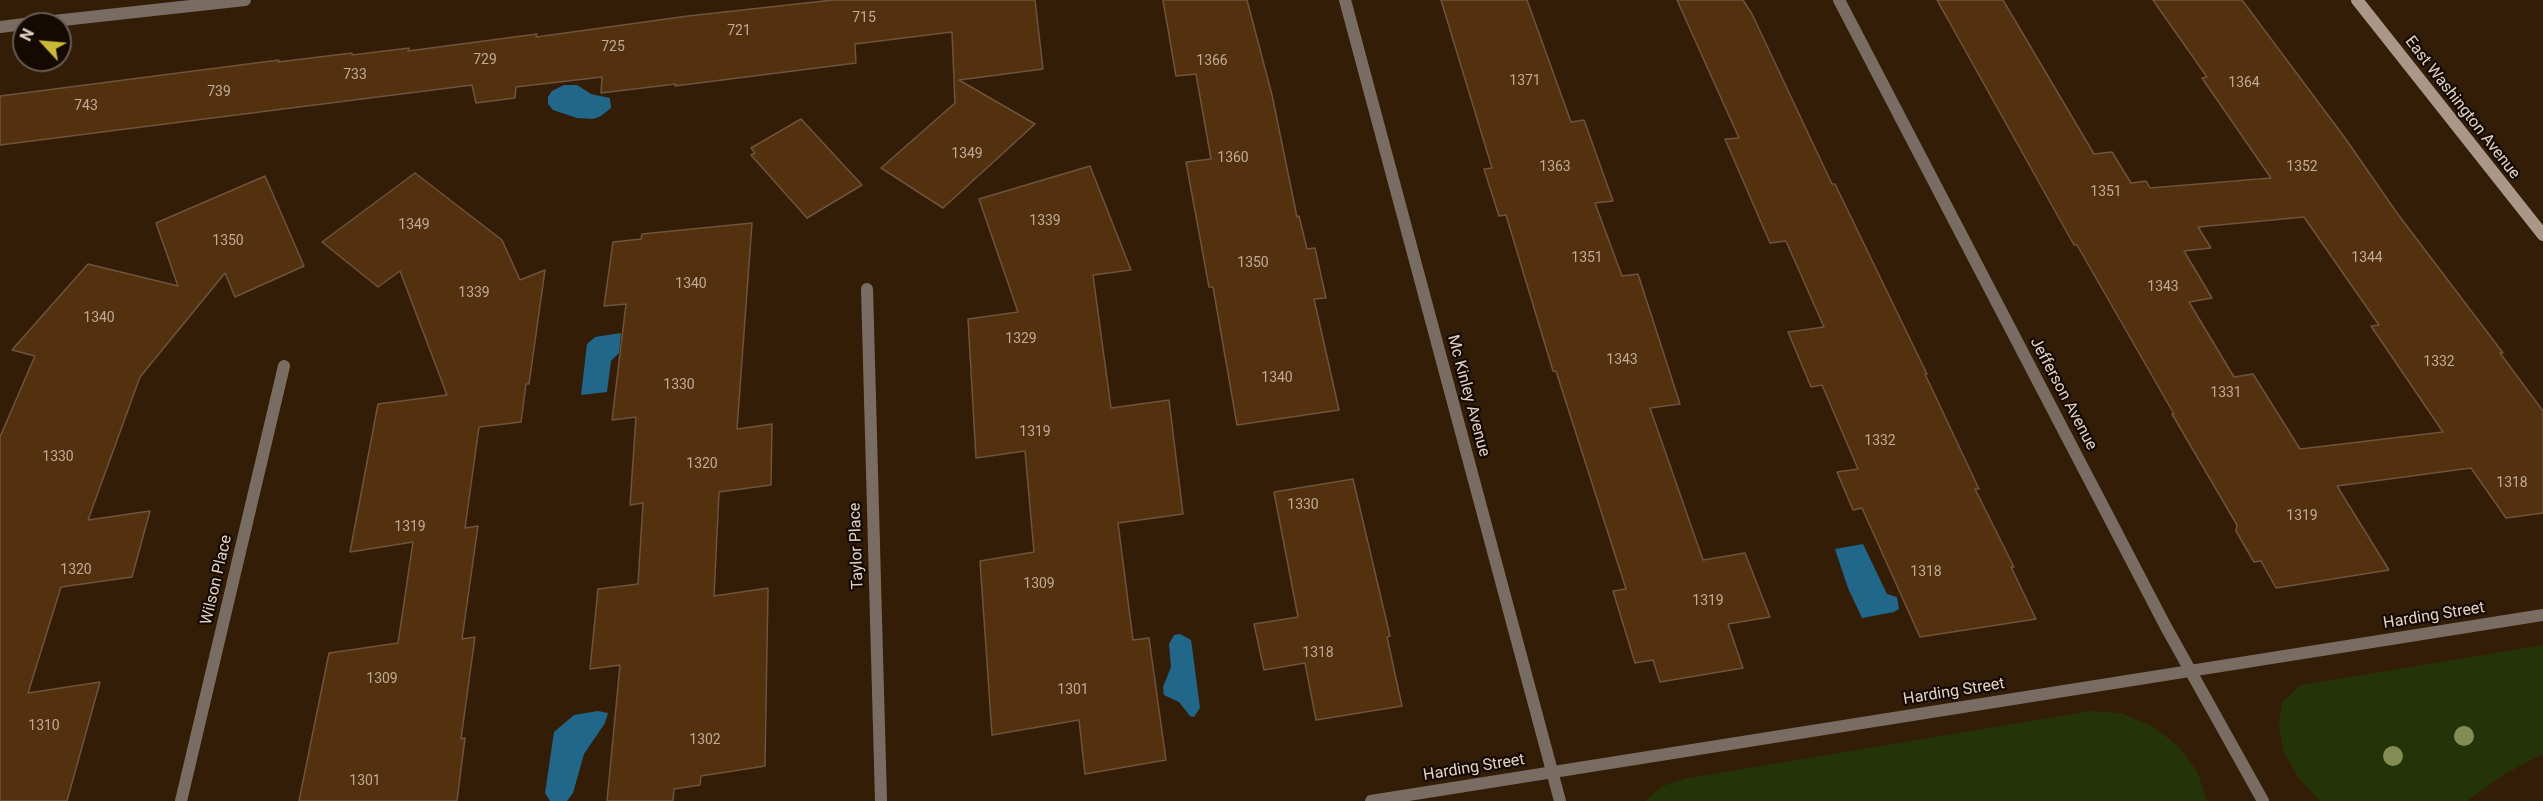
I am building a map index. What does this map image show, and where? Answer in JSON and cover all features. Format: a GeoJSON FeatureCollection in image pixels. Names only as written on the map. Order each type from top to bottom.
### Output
{"type":"FeatureCollection","features":[{"type":"Feature","properties":{"kind":"main road","name":"East Washington Avenue"},"geometry":{"type":"LineString","coordinates":[[2357,0],[2543,235]]}},
{"type":"Feature","properties":{"kind":"street"},"geometry":{"type":"LineString","coordinates":[[72,19],[245,0]]}},
{"type":"Feature","properties":{"kind":"street","name":"Mc Kinley Avenue"},"geometry":{"type":"LineString","coordinates":[[1345,0],[1560,801]]}},
{"type":"Feature","properties":{"kind":"street","name":"Jefferson Avenue"},"geometry":{"type":"LineString","coordinates":[[1839,0],[2191,672],[2263,801]]}},
{"type":"Feature","properties":{"kind":"street","name":"Taylor Place"},"geometry":{"type":"LineString","coordinates":[[867,289],[881,801]]}},
{"type":"Feature","properties":{"kind":"street","name":"Wilson Place"},"geometry":{"type":"LineString","coordinates":[[182,801],[284,366]]}},
{"type":"Feature","properties":{"kind":"street","name":"Harding Street"},"geometry":{"type":"LineString","coordinates":[[1371,801],[2543,615]]}},
{"type":"Feature","properties":{"kind":"green space"},"geometry":{"type":"Polygon","coordinates":[[[2543,645],[2543,754],[2503,775],[2467,801],[2320,801],[2299,779],[2283,750],[2279,726],[2282,702],[2301,685],[2543,645]]]}},
{"type":"Feature","properties":{"kind":"green space"},"geometry":{"type":"Polygon","coordinates":[[[2092,711],[2121,713],[2152,726],[2177,745],[2197,771],[2207,801],[1645,801],[1662,786],[1688,778],[2092,711]]]}},
{"type":"Feature","properties":{"kind":"water"},"geometry":{"type":"Polygon","coordinates":[[[564,85],[577,85],[591,94],[610,98],[611,108],[593,119],[577,118],[553,110],[548,104],[548,97],[552,91],[564,85]]]}},
{"type":"Feature","properties":{"kind":"water"},"geometry":{"type":"Polygon","coordinates":[[[621,333],[619,353],[611,361],[607,392],[581,395],[587,344],[595,337],[621,333]]]}},
{"type":"Feature","properties":{"kind":"water"},"geometry":{"type":"Polygon","coordinates":[[[1863,544],[1887,594],[1897,597],[1899,609],[1894,612],[1862,618],[1848,588],[1835,549],[1863,544]]]}},
{"type":"Feature","properties":{"kind":"water"},"geometry":{"type":"Polygon","coordinates":[[[1180,634],[1191,640],[1200,708],[1194,717],[1190,716],[1179,702],[1164,695],[1163,687],[1171,667],[1169,644],[1174,635],[1180,634]]]}},
{"type":"Feature","properties":{"kind":"water"},"geometry":{"type":"Polygon","coordinates":[[[598,711],[608,713],[605,723],[584,754],[573,793],[567,801],[550,801],[545,793],[554,732],[574,715],[598,711]]]}},
{"type":"Feature","properties":{"kind":"building"},"geometry":{"type":"Polygon","coordinates":[[[833,0],[1035,0],[1043,69],[959,80],[1035,124],[943,208],[881,168],[955,103],[952,32],[855,44],[856,63],[675,86],[676,84],[601,93],[602,77],[516,87],[515,98],[476,103],[472,85],[0,145],[0,96],[279,60],[278,62],[409,48],[408,51],[833,0]]]}},
{"type":"Feature","properties":{"kind":"building"},"geometry":{"type":"Polygon","coordinates":[[[1163,0],[1247,0],[1272,95],[1297,217],[1299,216],[1307,249],[1315,248],[1326,298],[1314,299],[1339,410],[1237,425],[1213,287],[1209,287],[1186,162],[1211,159],[1196,74],[1176,76],[1163,0]]]}},
{"type":"Feature","properties":{"kind":"building"},"geometry":{"type":"Polygon","coordinates":[[[1441,0],[1527,0],[1571,122],[1584,120],[1613,201],[1595,203],[1622,276],[1638,274],[1680,404],[1650,408],[1703,560],[1745,553],[1770,617],[1728,624],[1743,668],[1660,682],[1653,660],[1635,663],[1613,591],[1626,589],[1556,371],[1553,371],[1506,215],[1499,216],[1484,169],[1492,168],[1441,0]]]}},
{"type":"Feature","properties":{"kind":"building"},"geometry":{"type":"Polygon","coordinates":[[[1677,0],[1743,0],[1752,14],[1832,184],[1835,184],[1927,374],[1925,374],[1979,489],[1975,489],[2014,567],[2011,567],[2036,619],[1920,637],[1862,508],[1853,510],[1837,472],[1858,469],[1822,385],[1811,387],[1788,332],[1824,327],[1786,241],[1770,243],[1725,139],[1739,138],[1677,0]]]}},
{"type":"Feature","properties":{"kind":"building"},"geometry":{"type":"Polygon","coordinates":[[[1937,0],[2003,0],[2094,154],[2112,152],[2131,183],[2146,181],[2150,188],[2271,178],[2202,78],[2207,77],[2153,0],[2242,0],[2345,138],[2397,213],[2503,353],[2500,353],[2543,411],[2543,513],[2506,518],[2471,468],[2337,486],[2389,570],[2276,588],[2261,561],[2254,562],[2236,531],[2237,525],[2172,414],[2174,414],[2077,245],[2074,245],[1937,0]],[[2304,217],[2198,227],[2211,248],[2184,251],[2212,298],[2189,302],[2234,377],[2253,374],[2300,449],[2443,432],[2371,326],[2379,325],[2304,217]]]}},
{"type":"Feature","properties":{"kind":"building"},"geometry":{"type":"Polygon","coordinates":[[[801,119],[862,185],[807,218],[751,155],[755,153],[751,148],[801,119]]]}},
{"type":"Feature","properties":{"kind":"building"},"geometry":{"type":"Polygon","coordinates":[[[1090,166],[1131,270],[1093,275],[1111,408],[1169,400],[1183,514],[1118,523],[1133,640],[1149,638],[1166,760],[1085,774],[1079,720],[992,735],[980,561],[1034,552],[1025,451],[976,458],[968,319],[1018,312],[979,199],[1090,166]]]}},
{"type":"Feature","properties":{"kind":"building"},"geometry":{"type":"Polygon","coordinates":[[[415,173],[502,240],[520,280],[545,270],[529,384],[526,384],[521,422],[479,427],[465,528],[478,526],[462,639],[475,637],[461,739],[465,738],[457,801],[299,801],[329,653],[398,643],[413,542],[350,552],[378,404],[447,395],[400,271],[378,287],[322,242],[415,173]]]}},
{"type":"Feature","properties":{"kind":"building"},"geometry":{"type":"Polygon","coordinates":[[[265,176],[304,266],[235,297],[225,273],[140,377],[88,520],[150,511],[132,577],[61,587],[28,693],[100,682],[67,801],[0,801],[0,437],[35,356],[12,350],[88,264],[178,286],[156,223],[265,176]]]}},
{"type":"Feature","properties":{"kind":"building"},"geometry":{"type":"Polygon","coordinates":[[[752,223],[737,429],[772,424],[771,485],[719,492],[714,596],[768,588],[765,766],[701,776],[700,785],[674,789],[673,801],[607,801],[620,665],[590,669],[598,589],[638,584],[643,503],[630,505],[636,417],[612,420],[626,304],[604,306],[613,242],[641,239],[642,234],[752,223]]]}},
{"type":"Feature","properties":{"kind":"building"},"geometry":{"type":"Polygon","coordinates":[[[1353,479],[1390,636],[1387,637],[1402,706],[1316,720],[1305,663],[1264,670],[1254,624],[1298,617],[1274,492],[1353,479]]]}}]}
